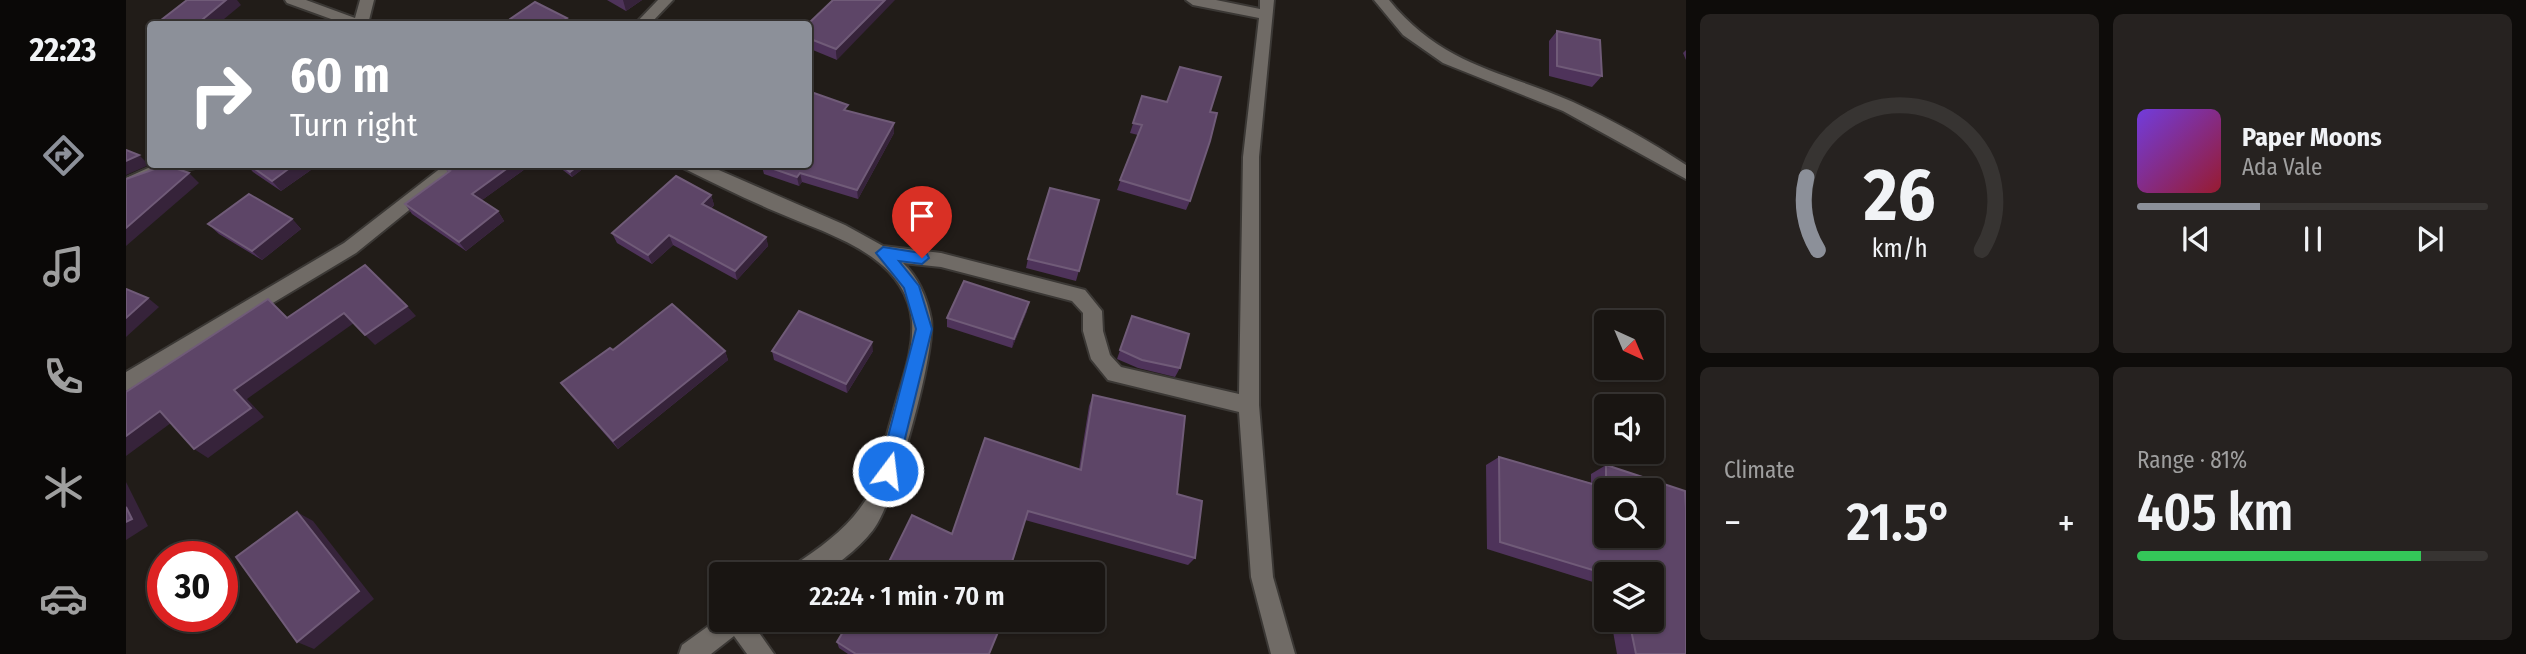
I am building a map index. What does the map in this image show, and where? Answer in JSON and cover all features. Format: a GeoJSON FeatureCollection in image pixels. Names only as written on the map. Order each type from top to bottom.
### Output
{"type":"FeatureCollection","features":[{"type":"Feature","properties":{"kind":"street"},"geometry":{"type":"LineString","coordinates":[[292,0],[351,21]]}},
{"type":"Feature","properties":{"kind":"street"},"geometry":{"type":"LineString","coordinates":[[360,21],[367,0]]}},
{"type":"Feature","properties":{"kind":"street"},"geometry":{"type":"LineString","coordinates":[[645,21],[666,0]]}},
{"type":"Feature","properties":{"kind":"street"},"geometry":{"type":"LineString","coordinates":[[1194,0],[1267,8],[1251,157],[1249,405],[1262,577],[1283,654]]}},
{"type":"Feature","properties":{"kind":"street"},"geometry":{"type":"LineString","coordinates":[[1381,0],[1411,34],[1430,48],[1613,129],[1686,173]]}},
{"type":"Feature","properties":{"kind":"street"},"geometry":{"type":"LineString","coordinates":[[126,185],[165,168]]}},
{"type":"Feature","properties":{"kind":"street"},"geometry":{"type":"LineString","coordinates":[[127,379],[350,248],[453,168]]}},
{"type":"Feature","properties":{"kind":"street"},"geometry":{"type":"LineString","coordinates":[[697,168],[769,202],[867,242],[883,253],[911,286],[924,329],[920,353],[881,494],[868,519],[849,540],[818,562]]}},
{"type":"Feature","properties":{"kind":"street"},"geometry":{"type":"LineString","coordinates":[[883,253],[941,260],[1078,295],[1092,311],[1093,331],[1101,359],[1115,374],[1249,405]]}},
{"type":"Feature","properties":{"kind":"street"},"geometry":{"type":"LineString","coordinates":[[691,654],[720,632]]}},
{"type":"Feature","properties":{"kind":"street"},"geometry":{"type":"LineString","coordinates":[[745,632],[762,654]]}},
{"type":"Feature","properties":{"kind":"building"},"geometry":{"type":"Polygon","coordinates":[[[187,0],[226,0],[201,21],[160,21],[187,0]]]}},
{"type":"Feature","properties":{"kind":"building"},"geometry":{"type":"Polygon","coordinates":[[[833,0],[885,0],[836,49],[812,40],[811,21],[833,0]]]}},
{"type":"Feature","properties":{"kind":"building"},"geometry":{"type":"Polygon","coordinates":[[[535,2],[567,18],[562,21],[507,21],[535,2]]]}},
{"type":"Feature","properties":{"kind":"building"},"geometry":{"type":"Polygon","coordinates":[[[1557,31],[1600,40],[1602,76],[1557,66],[1557,31]]]}},
{"type":"Feature","properties":{"kind":"building"},"geometry":{"type":"Polygon","coordinates":[[[1180,67],[1221,77],[1210,112],[1217,113],[1210,141],[1190,201],[1120,180],[1142,125],[1133,123],[1142,96],[1167,102],[1180,67]]]}},
{"type":"Feature","properties":{"kind":"building"},"geometry":{"type":"Polygon","coordinates":[[[812,92],[848,105],[844,110],[894,123],[857,190],[800,173],[797,177],[771,168],[812,168],[812,92]]]}},
{"type":"Feature","properties":{"kind":"building"},"geometry":{"type":"Polygon","coordinates":[[[126,150],[139,155],[126,161],[126,150]]]}},
{"type":"Feature","properties":{"kind":"building"},"geometry":{"type":"Polygon","coordinates":[[[157,168],[175,168],[189,173],[126,228],[126,179],[157,168]]]}},
{"type":"Feature","properties":{"kind":"building"},"geometry":{"type":"Polygon","coordinates":[[[254,168],[290,168],[272,181],[254,168]]]}},
{"type":"Feature","properties":{"kind":"building"},"geometry":{"type":"Polygon","coordinates":[[[508,168],[472,194],[498,211],[459,242],[405,204],[450,171],[446,169],[508,168]]]}},
{"type":"Feature","properties":{"kind":"building"},"geometry":{"type":"Polygon","coordinates":[[[676,176],[711,195],[702,204],[766,237],[735,271],[669,235],[648,255],[612,233],[676,176]]]}},
{"type":"Feature","properties":{"kind":"building"},"geometry":{"type":"Polygon","coordinates":[[[1050,188],[1099,200],[1079,271],[1028,259],[1050,188]]]}},
{"type":"Feature","properties":{"kind":"building"},"geometry":{"type":"Polygon","coordinates":[[[249,194],[292,219],[252,251],[208,224],[249,194]]]}},
{"type":"Feature","properties":{"kind":"building"},"geometry":{"type":"Polygon","coordinates":[[[365,265],[407,306],[365,335],[344,313],[234,390],[251,408],[194,449],[160,411],[126,436],[126,392],[268,299],[287,318],[365,265]]]}},
{"type":"Feature","properties":{"kind":"building"},"geometry":{"type":"Polygon","coordinates":[[[964,281],[1029,302],[1014,339],[947,318],[964,281]]]}},
{"type":"Feature","properties":{"kind":"building"},"geometry":{"type":"Polygon","coordinates":[[[126,289],[148,298],[126,318],[126,289]]]}},
{"type":"Feature","properties":{"kind":"building"},"geometry":{"type":"Polygon","coordinates":[[[672,304],[725,351],[613,441],[561,383],[610,348],[613,350],[672,304]]]}},
{"type":"Feature","properties":{"kind":"building"},"geometry":{"type":"Polygon","coordinates":[[[799,311],[872,342],[846,384],[772,351],[799,311]]]}},
{"type":"Feature","properties":{"kind":"building"},"geometry":{"type":"Polygon","coordinates":[[[1132,316],[1189,334],[1180,368],[1142,360],[1120,350],[1132,316]]]}},
{"type":"Feature","properties":{"kind":"building"},"geometry":{"type":"Polygon","coordinates":[[[1093,395],[1185,416],[1177,494],[1202,501],[1195,558],[1028,511],[1012,562],[889,562],[912,515],[952,534],[985,438],[1081,470],[1093,395]]]}},
{"type":"Feature","properties":{"kind":"building"},"geometry":{"type":"Polygon","coordinates":[[[1499,457],[1594,485],[1594,548],[1664,548],[1664,484],[1685,491],[1686,654],[1636,654],[1631,632],[1664,632],[1664,562],[1594,562],[1594,570],[1500,542],[1499,457]]]}},
{"type":"Feature","properties":{"kind":"building"},"geometry":{"type":"Polygon","coordinates":[[[1606,465],[1646,478],[1606,478],[1606,465]]]}},
{"type":"Feature","properties":{"kind":"building"},"geometry":{"type":"Polygon","coordinates":[[[126,507],[132,519],[126,522],[126,507]]]}},
{"type":"Feature","properties":{"kind":"building"},"geometry":{"type":"Polygon","coordinates":[[[297,512],[359,591],[297,642],[238,560],[238,556],[297,512]]]}},
{"type":"Feature","properties":{"kind":"building"},"geometry":{"type":"Polygon","coordinates":[[[843,632],[998,632],[989,654],[856,654],[837,642],[843,632]]]}},
{"type":"Feature","properties":{"kind":"route"},"geometry":{"type":"LineString","coordinates":[[888,471],[924,329],[911,286],[883,253],[922,258]]}}]}
